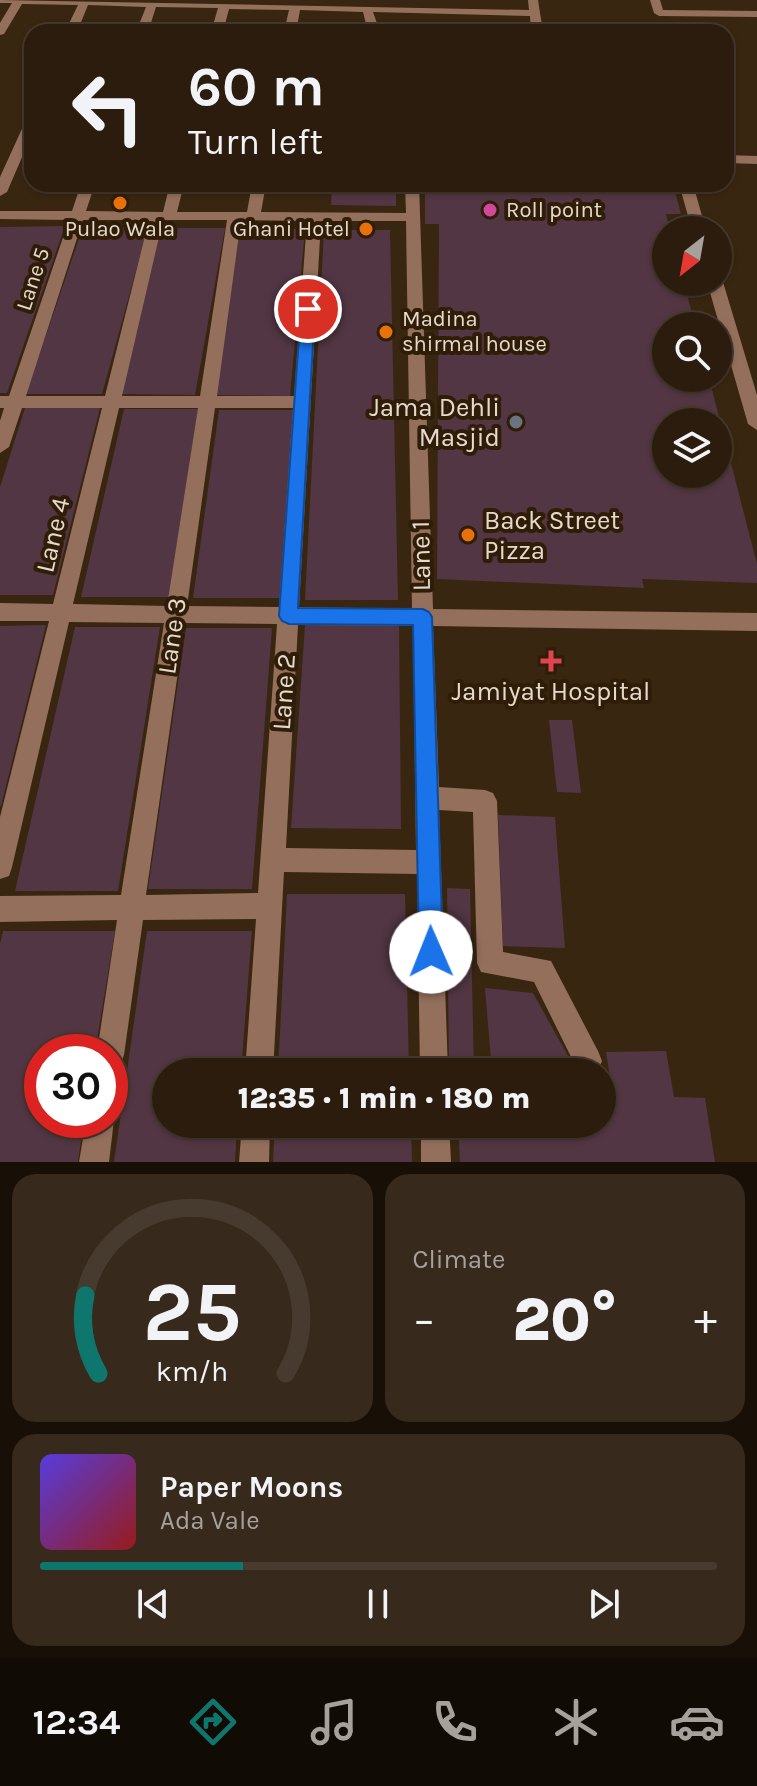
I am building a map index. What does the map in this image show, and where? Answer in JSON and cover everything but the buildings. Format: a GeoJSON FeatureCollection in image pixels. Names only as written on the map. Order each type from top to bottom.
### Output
{"type":"FeatureCollection","features":[{"type":"Feature","properties":{"kind":"street"},"geometry":{"type":"LineString","coordinates":[[0,0],[224,6],[258,3],[295,8],[327,4],[367,9],[392,5],[535,13]]}},
{"type":"Feature","properties":{"kind":"street"},"geometry":{"type":"LineString","coordinates":[[533,0],[536,24]]}},
{"type":"Feature","properties":{"kind":"street"},"geometry":{"type":"LineString","coordinates":[[655,0],[659,13],[757,14]]}},
{"type":"Feature","properties":{"kind":"street"},"geometry":{"type":"LineString","coordinates":[[0,32],[18,2]]}},
{"type":"Feature","properties":{"kind":"street"},"geometry":{"type":"LineString","coordinates":[[77,24],[92,2]]}},
{"type":"Feature","properties":{"kind":"street"},"geometry":{"type":"LineString","coordinates":[[145,24],[152,4]]}},
{"type":"Feature","properties":{"kind":"street"},"geometry":{"type":"LineString","coordinates":[[219,24],[224,6]]}},
{"type":"Feature","properties":{"kind":"street"},"geometry":{"type":"LineString","coordinates":[[292,24],[295,8]]}},
{"type":"Feature","properties":{"kind":"street"},"geometry":{"type":"LineString","coordinates":[[367,9],[372,24]]}},
{"type":"Feature","properties":{"kind":"street"},"geometry":{"type":"LineString","coordinates":[[0,192],[24,138]]}},
{"type":"Feature","properties":{"kind":"street"},"geometry":{"type":"LineString","coordinates":[[734,159],[757,160]]}},
{"type":"Feature","properties":{"kind":"street","name":"Lane 5"},"geometry":{"type":"LineString","coordinates":[[0,447],[8,402],[85,192]]}},
{"type":"Feature","properties":{"kind":"street","name":"Lane 4"},"geometry":{"type":"LineString","coordinates":[[0,867],[112,402],[163,215],[173,192]]}},
{"type":"Feature","properties":{"kind":"street","name":"Lane 3"},"geometry":{"type":"LineString","coordinates":[[113,1034],[207,401],[244,216],[255,192]]}},
{"type":"Feature","properties":{"kind":"street","name":"Lane 1"},"geometry":{"type":"LineString","coordinates":[[412,192],[434,1058]]}},
{"type":"Feature","properties":{"kind":"street"},"geometry":{"type":"LineString","coordinates":[[688,192],[695,216]]}},
{"type":"Feature","properties":{"kind":"street"},"geometry":{"type":"LineString","coordinates":[[0,215],[413,217]]}},
{"type":"Feature","properties":{"kind":"street","name":"Lane 2"},"geometry":{"type":"LineString","coordinates":[[260,1058],[314,216]]}},
{"type":"Feature","properties":{"kind":"street"},"geometry":{"type":"LineString","coordinates":[[719,296],[757,424]]}},
{"type":"Feature","properties":{"kind":"street"},"geometry":{"type":"LineString","coordinates":[[8,402],[302,402]]}},
{"type":"Feature","properties":{"kind":"street"},"geometry":{"type":"LineString","coordinates":[[0,612],[757,622]]}},
{"type":"Feature","properties":{"kind":"street"},"geometry":{"type":"LineString","coordinates":[[427,798],[485,801],[490,963],[542,970],[586,1058]]}},
{"type":"Feature","properties":{"kind":"street"},"geometry":{"type":"LineString","coordinates":[[273,860],[429,862]]}},
{"type":"Feature","properties":{"kind":"street"},"geometry":{"type":"LineString","coordinates":[[0,909],[270,906]]}},
{"type":"Feature","properties":{"kind":"street"},"geometry":{"type":"LineString","coordinates":[[94,1162],[97,1138]]}},
{"type":"Feature","properties":{"kind":"street"},"geometry":{"type":"LineString","coordinates":[[254,1162],[255,1138]]}},
{"type":"Feature","properties":{"kind":"street"},"geometry":{"type":"LineString","coordinates":[[435,1138],[436,1162]]}},
{"type":"Feature","properties":{"kind":"place","name":"Pulao Wala"},"geometry":{"type":"Point","coordinates":[120,203]}},
{"type":"Feature","properties":{"kind":"place","name":"Roll point"},"geometry":{"type":"Point","coordinates":[490,210]}},
{"type":"Feature","properties":{"kind":"place","name":"Ghani Hotel"},"geometry":{"type":"Point","coordinates":[366,229]}},
{"type":"Feature","properties":{"kind":"place","name":"Madina shirmal house"},"geometry":{"type":"Point","coordinates":[386,332]}},
{"type":"Feature","properties":{"kind":"place","name":"Jama Dehli Masjid"},"geometry":{"type":"Point","coordinates":[516,422]}},
{"type":"Feature","properties":{"kind":"place","name":"Back Street Pizza"},"geometry":{"type":"Point","coordinates":[468,535]}},
{"type":"Feature","properties":{"kind":"place","name":"Jamiyat Hospital"},"geometry":{"type":"Point","coordinates":[551,661]}},
{"type":"Feature","properties":{"kind":"route"},"geometry":{"type":"LineString","coordinates":[[308,309],[289,616],[423,617],[431,952]]}}]}
